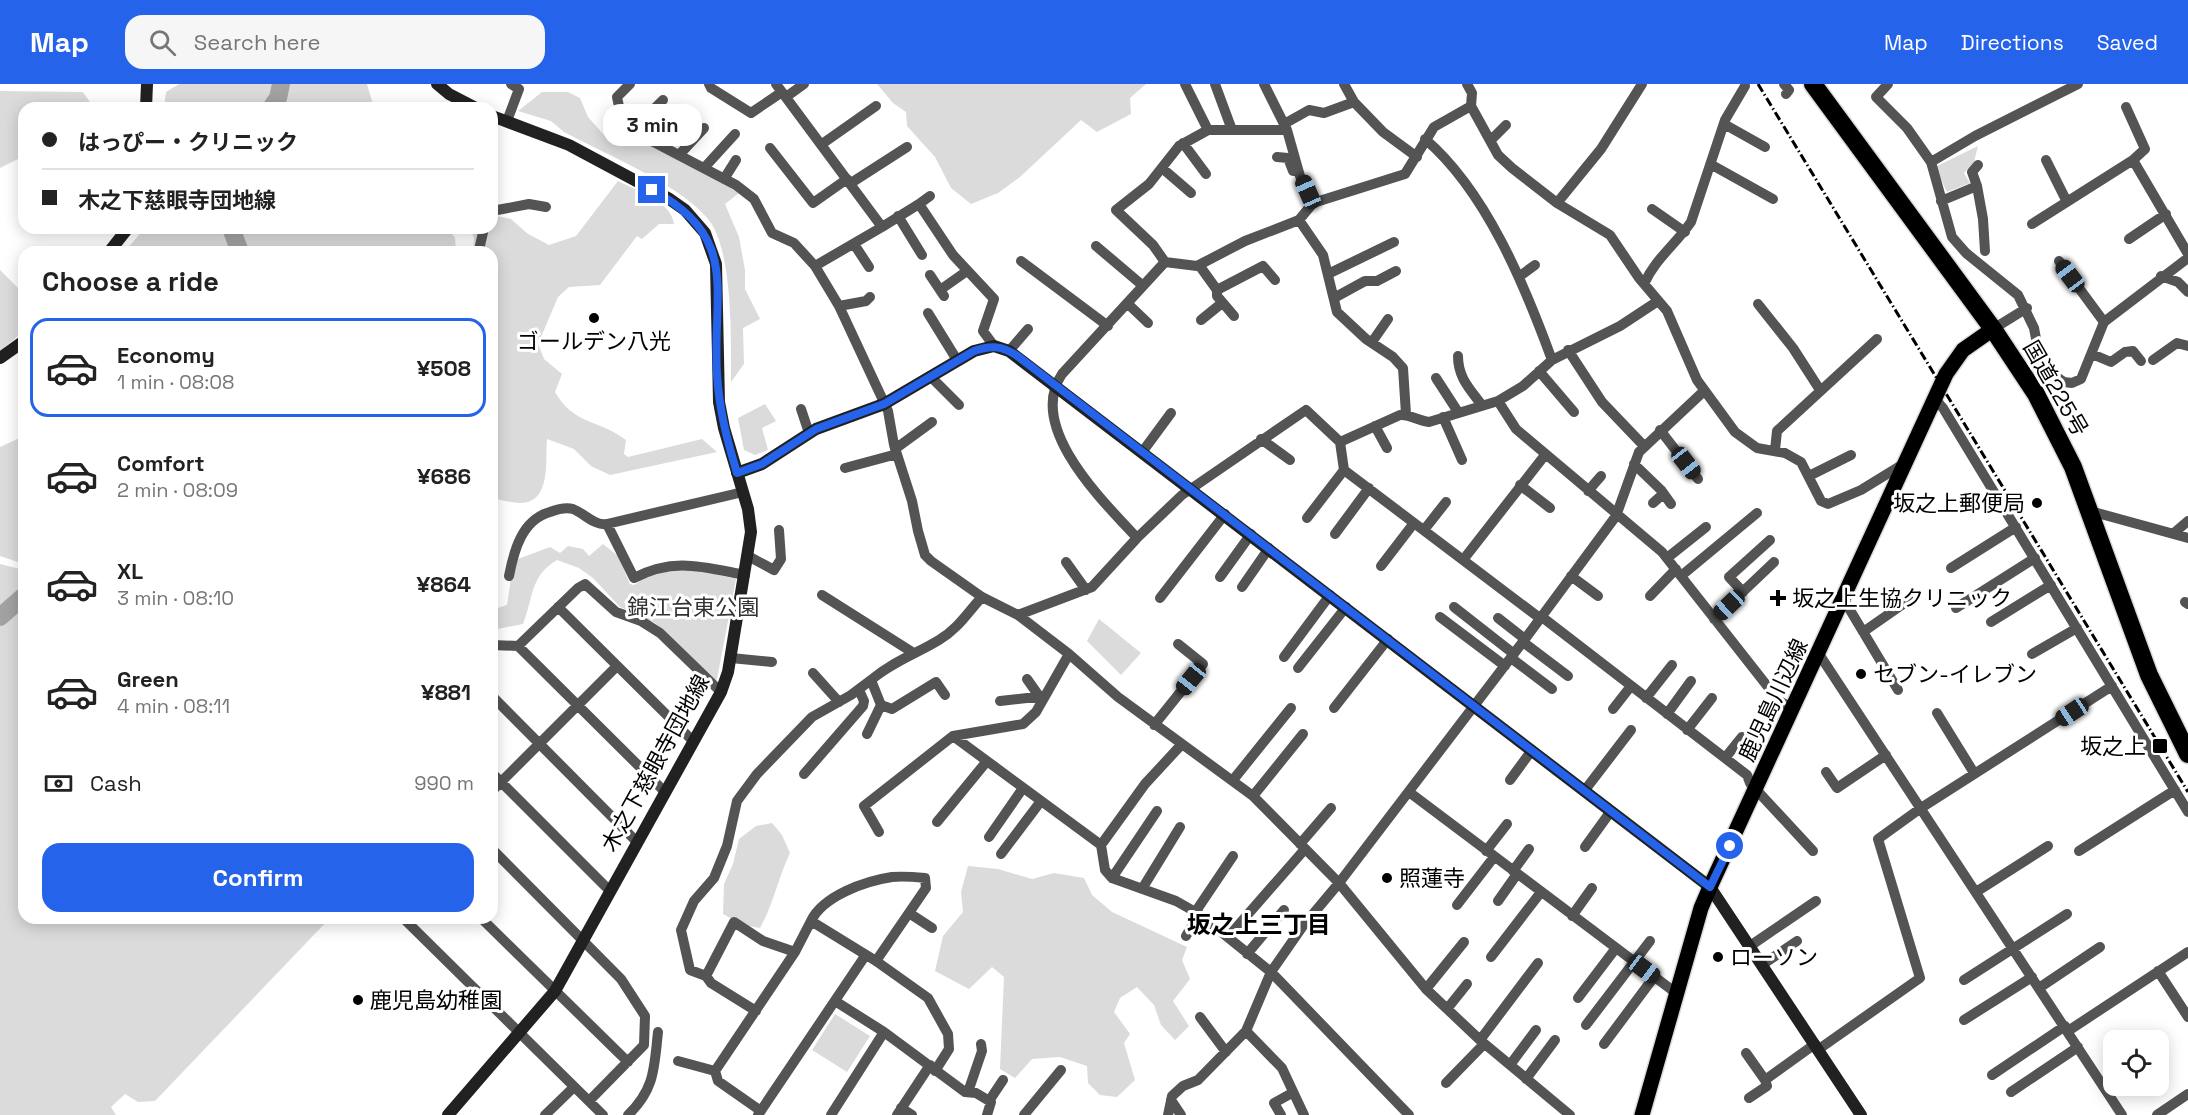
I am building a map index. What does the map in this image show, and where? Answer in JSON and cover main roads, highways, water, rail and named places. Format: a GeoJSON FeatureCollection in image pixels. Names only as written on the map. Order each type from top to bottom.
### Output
{"type":"FeatureCollection","features":[{"type":"Feature","properties":{"kind":"highway","name":"国道225号"},"geometry":{"type":"LineString","coordinates":[[1813,84],[1993,329],[2036,394],[2073,467],[2149,675],[2188,754]]}},
{"type":"Feature","properties":{"kind":"main road","name":"鹿児島川辺線"},"geometry":{"type":"LineString","coordinates":[[1642,1115],[1701,908],[1710,887],[1935,399],[1959,354],[1979,337],[1993,329]]}},
{"type":"Feature","properties":{"kind":"waterway"},"geometry":{"type":"LineString","coordinates":[[275,102],[281,84]]}},
{"type":"Feature","properties":{"kind":"waterway"},"geometry":{"type":"LineString","coordinates":[[233,234],[238,246]]}},
{"type":"Feature","properties":{"kind":"waterway"},"geometry":{"type":"LineString","coordinates":[[0,617],[18,601]]}},
{"type":"Feature","properties":{"kind":"railway"},"geometry":{"type":"LineString","coordinates":[[1758,84],[2188,792]]}},
{"type":"Feature","properties":{"kind":"place","name":"ゴールデン八光"},"geometry":{"type":"Point","coordinates":[594,318]}},
{"type":"Feature","properties":{"kind":"place","name":"坂之上郵便局"},"geometry":{"type":"Point","coordinates":[2037,503]}},
{"type":"Feature","properties":{"kind":"place","name":"坂之上生協クリニック"},"geometry":{"type":"Point","coordinates":[1778,598]}},
{"type":"Feature","properties":{"kind":"place","name":"セブン-イレブン"},"geometry":{"type":"Point","coordinates":[1861,674]}},
{"type":"Feature","properties":{"kind":"place","name":"坂之上"},"geometry":{"type":"Point","coordinates":[2160,746]}},
{"type":"Feature","properties":{"kind":"place","name":"照蓮寺"},"geometry":{"type":"Point","coordinates":[1387,878]}},
{"type":"Feature","properties":{"kind":"place","name":"ローソン"},"geometry":{"type":"Point","coordinates":[1718,957]}},
{"type":"Feature","properties":{"kind":"place","name":"鹿児島幼稚園"},"geometry":{"type":"Point","coordinates":[358,1000]}},
{"type":"Feature","properties":{"kind":"district","name":"坂之上三丁目"},"geometry":{"type":"Point","coordinates":[1259,924]}},
{"type":"Feature","properties":{"kind":"park label","name":"錦江台東公園"},"geometry":{"type":"Point","coordinates":[693,607]}}]}
